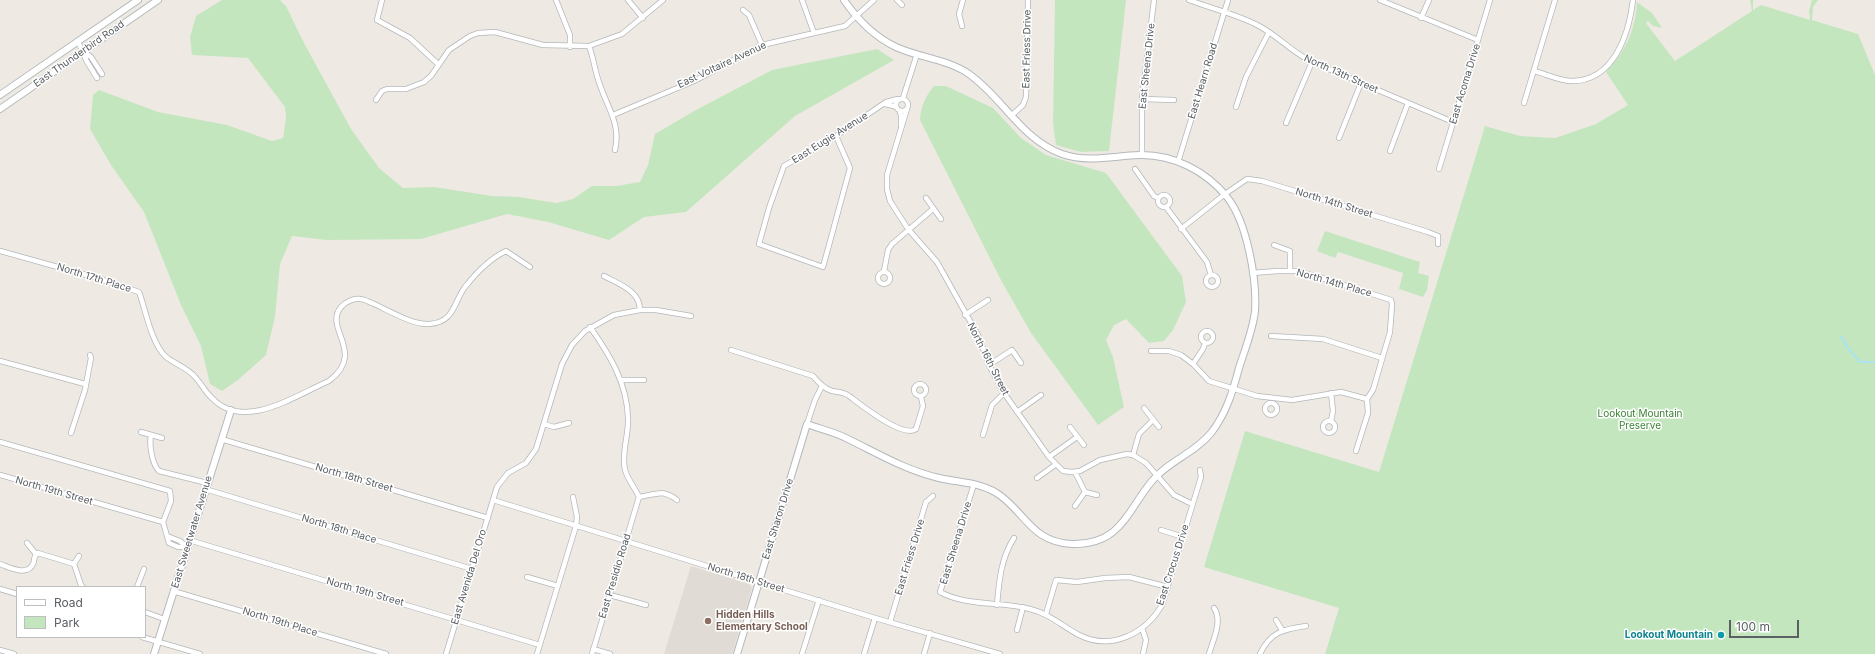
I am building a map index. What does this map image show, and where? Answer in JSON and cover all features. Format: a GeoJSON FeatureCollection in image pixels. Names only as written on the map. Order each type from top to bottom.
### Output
{"type":"FeatureCollection","features":[{"type":"Feature","properties":{"kind":"street","name":"East Thunderbird Road"},"geometry":{"type":"LineString","coordinates":[[0,95],[138,0]]}},
{"type":"Feature","properties":{"kind":"street","name":"East Thunderbird Road"},"geometry":{"type":"LineString","coordinates":[[0,109],[158,0]]}},
{"type":"Feature","properties":{"kind":"street"},"geometry":{"type":"LineString","coordinates":[[382,0],[377,20],[410,38],[438,64]]}},
{"type":"Feature","properties":{"kind":"street"},"geometry":{"type":"LineString","coordinates":[[556,0],[570,36],[570,47]]}},
{"type":"Feature","properties":{"kind":"street"},"geometry":{"type":"LineString","coordinates":[[628,0],[643,18]]}},
{"type":"Feature","properties":{"kind":"street"},"geometry":{"type":"LineString","coordinates":[[376,100],[382,91],[387,88],[406,89],[424,82],[431,76],[438,64],[457,43],[478,33],[495,32],[530,43],[570,47],[589,46],[622,34],[663,0]]}},
{"type":"Feature","properties":{"kind":"street"},"geometry":{"type":"LineString","coordinates":[[802,0],[814,33]]}},
{"type":"Feature","properties":{"kind":"street"},"geometry":{"type":"LineString","coordinates":[[807,424],[834,433],[906,468],[938,478],[986,487],[1000,495],[1030,527],[1052,540],[1074,544],[1089,542],[1110,534],[1123,523],[1157,476],[1163,470],[1189,454],[1204,440],[1222,417],[1233,389],[1249,339],[1255,310],[1248,245],[1242,225],[1232,204],[1225,194],[1204,174],[1178,162],[1160,157],[1142,155],[1094,159],[1067,156],[1046,147],[1030,136],[985,87],[968,74],[947,63],[895,47],[866,27],[844,0]]}},
{"type":"Feature","properties":{"kind":"street","name":"East Voltaire Avenue"},"geometry":{"type":"LineString","coordinates":[[613,115],[694,80],[762,46],[840,28],[874,0]]}},
{"type":"Feature","properties":{"kind":"street"},"geometry":{"type":"LineString","coordinates":[[897,0],[902,5]]}},
{"type":"Feature","properties":{"kind":"street"},"geometry":{"type":"LineString","coordinates":[[962,26],[959,14],[963,0]]}},
{"type":"Feature","properties":{"kind":"street","name":"East Friess Drive"},"geometry":{"type":"LineString","coordinates":[[1011,116],[1023,104],[1026,96],[1028,0]]}},
{"type":"Feature","properties":{"kind":"street","name":"East Sheena Drive"},"geometry":{"type":"LineString","coordinates":[[1142,155],[1142,99],[1154,0]]}},
{"type":"Feature","properties":{"kind":"street","name":"North 13th Street"},"geometry":{"type":"LineString","coordinates":[[1189,0],[1252,22],[1269,32],[1292,51],[1312,62],[1454,122]]}},
{"type":"Feature","properties":{"kind":"street","name":"East Hearn Road"},"geometry":{"type":"LineString","coordinates":[[1178,162],[1228,0]]}},
{"type":"Feature","properties":{"kind":"street"},"geometry":{"type":"LineString","coordinates":[[1380,0],[1478,40]]}},
{"type":"Feature","properties":{"kind":"street"},"geometry":{"type":"LineString","coordinates":[[1421,18],[1429,0]]}},
{"type":"Feature","properties":{"kind":"street","name":"East Acoma Drive"},"geometry":{"type":"LineString","coordinates":[[1439,169],[1490,0]]}},
{"type":"Feature","properties":{"kind":"street"},"geometry":{"type":"LineString","coordinates":[[1524,103],[1555,0]]}},
{"type":"Feature","properties":{"kind":"street"},"geometry":{"type":"LineString","coordinates":[[1534,71],[1570,81],[1581,81],[1598,74],[1612,60],[1624,41],[1631,17],[1633,0]]}},
{"type":"Feature","properties":{"kind":"street"},"geometry":{"type":"LineString","coordinates":[[743,10],[749,15],[762,46]]}},
{"type":"Feature","properties":{"kind":"street"},"geometry":{"type":"LineString","coordinates":[[1236,107],[1246,77],[1269,32]]}},
{"type":"Feature","properties":{"kind":"street"},"geometry":{"type":"LineString","coordinates":[[77,42],[97,78]]}},
{"type":"Feature","properties":{"kind":"street"},"geometry":{"type":"LineString","coordinates":[[589,46],[600,87],[613,115],[618,139],[615,150]]}},
{"type":"Feature","properties":{"kind":"street"},"geometry":{"type":"LineString","coordinates":[[83,51],[91,57],[102,74]]}},
{"type":"Feature","properties":{"kind":"street"},"geometry":{"type":"LineString","coordinates":[[898,109],[895,105],[901,99],[917,54]]}},
{"type":"Feature","properties":{"kind":"street"},"geometry":{"type":"LineString","coordinates":[[1286,123],[1312,62]]}},
{"type":"Feature","properties":{"kind":"street"},"geometry":{"type":"LineString","coordinates":[[1339,138],[1361,83]]}},
{"type":"Feature","properties":{"kind":"street"},"geometry":{"type":"LineString","coordinates":[[885,104],[894,106],[904,111],[907,109],[908,103],[901,99]]}},
{"type":"Feature","properties":{"kind":"street","name":"East Eugie Avenue"},"geometry":{"type":"LineString","coordinates":[[836,136],[850,168],[824,267],[759,244],[769,208],[784,166],[836,136],[874,110],[885,104],[901,99]]}},
{"type":"Feature","properties":{"kind":"street"},"geometry":{"type":"LineString","coordinates":[[1142,99],[1174,100]]}},
{"type":"Feature","properties":{"kind":"street"},"geometry":{"type":"LineString","coordinates":[[1390,151],[1408,103]]}},
{"type":"Feature","properties":{"kind":"street","name":"North 16th Street"},"geometry":{"type":"LineString","coordinates":[[898,109],[901,115],[901,126]]}},
{"type":"Feature","properties":{"kind":"street","name":"North 16th Street"},"geometry":{"type":"LineString","coordinates":[[907,109],[887,175],[887,189],[890,201],[908,229],[937,262],[965,315],[979,337],[989,365],[1004,393],[1055,464],[1063,471],[1075,472]]}},
{"type":"Feature","properties":{"kind":"street"},"geometry":{"type":"LineString","coordinates":[[1135,169],[1154,196],[1158,198],[1160,206],[1166,207],[1181,229],[1208,262],[1211,274]]}},
{"type":"Feature","properties":{"kind":"street","name":"North 14th Street"},"geometry":{"type":"LineString","coordinates":[[1225,194],[1247,179],[1262,181],[1428,232],[1438,236],[1438,244]]}},
{"type":"Feature","properties":{"kind":"street"},"geometry":{"type":"LineString","coordinates":[[1181,229],[1225,194]]}},
{"type":"Feature","properties":{"kind":"street"},"geometry":{"type":"LineString","coordinates":[[1158,198],[1162,195],[1168,196],[1170,202],[1166,207]]}},
{"type":"Feature","properties":{"kind":"street"},"geometry":{"type":"LineString","coordinates":[[926,198],[941,219]]}},
{"type":"Feature","properties":{"kind":"street"},"geometry":{"type":"LineString","coordinates":[[884,271],[888,250],[892,244],[933,209]]}},
{"type":"Feature","properties":{"kind":"street"},"geometry":{"type":"LineString","coordinates":[[1274,245],[1290,251],[1290,270]]}},
{"type":"Feature","properties":{"kind":"street","name":"North 17th Place"},"geometry":{"type":"LineString","coordinates":[[2,253],[97,278],[139,292],[159,349],[166,357],[188,370],[212,399],[230,410],[251,413],[267,409],[329,381],[337,375],[343,365],[346,349],[337,327],[337,316],[341,307],[350,301],[361,298],[416,323],[436,323],[450,315],[464,288],[494,257],[506,251],[530,267]]}},
{"type":"Feature","properties":{"kind":"street","name":"North 14th Place"},"geometry":{"type":"LineString","coordinates":[[1252,273],[1290,270],[1322,278],[1391,300],[1391,326],[1382,358]]}},
{"type":"Feature","properties":{"kind":"street"},"geometry":{"type":"LineString","coordinates":[[604,276],[626,287],[632,292],[639,301],[640,310]]}},
{"type":"Feature","properties":{"kind":"street"},"geometry":{"type":"LineString","coordinates":[[965,315],[988,300]]}},
{"type":"Feature","properties":{"kind":"street","name":"East Avenida Del Oro"},"geometry":{"type":"LineString","coordinates":[[446,654],[493,500],[503,478],[526,463],[536,449],[562,364],[578,338],[590,327],[614,315],[640,310],[656,310],[691,316]]}},
{"type":"Feature","properties":{"kind":"street"},"geometry":{"type":"LineString","coordinates":[[590,327],[610,357],[621,380],[628,419],[624,465],[628,479],[639,497],[664,493],[677,500]]}},
{"type":"Feature","properties":{"kind":"street"},"geometry":{"type":"LineString","coordinates":[[1271,336],[1323,340],[1382,358],[1373,390],[1367,399],[1368,413],[1356,451]]}},
{"type":"Feature","properties":{"kind":"street"},"geometry":{"type":"LineString","coordinates":[[1193,364],[1203,350],[1205,343]]}},
{"type":"Feature","properties":{"kind":"street"},"geometry":{"type":"LineString","coordinates":[[731,350],[813,376],[822,386],[831,391],[843,392],[858,404],[886,422],[909,431],[916,429],[923,406],[921,397]]}},
{"type":"Feature","properties":{"kind":"street"},"geometry":{"type":"LineString","coordinates":[[989,365],[1012,350],[1021,363]]}},
{"type":"Feature","properties":{"kind":"street"},"geometry":{"type":"LineString","coordinates":[[1151,351],[1169,351],[1181,355],[1193,364],[1209,381],[1272,401],[1292,400],[1341,392],[1367,399]]}},
{"type":"Feature","properties":{"kind":"street"},"geometry":{"type":"LineString","coordinates":[[71,432],[85,390],[91,358],[90,355]]}},
{"type":"Feature","properties":{"kind":"street"},"geometry":{"type":"LineString","coordinates":[[0,361],[85,384]]}},
{"type":"Feature","properties":{"kind":"street"},"geometry":{"type":"LineString","coordinates":[[621,380],[644,380]]}},
{"type":"Feature","properties":{"kind":"street","name":"East Sharon Drive"},"geometry":{"type":"LineString","coordinates":[[737,654],[807,424],[815,400],[822,386]]}},
{"type":"Feature","properties":{"kind":"street"},"geometry":{"type":"LineString","coordinates":[[983,435],[992,405],[1004,393]]}},
{"type":"Feature","properties":{"kind":"street"},"geometry":{"type":"LineString","coordinates":[[1331,393],[1333,411],[1331,421]]}},
{"type":"Feature","properties":{"kind":"street"},"geometry":{"type":"LineString","coordinates":[[1017,412],[1041,395]]}},
{"type":"Feature","properties":{"kind":"street"},"geometry":{"type":"LineString","coordinates":[[1144,408],[1159,427]]}},
{"type":"Feature","properties":{"kind":"street","name":"East Sweetwater Avenue"},"geometry":{"type":"LineString","coordinates":[[154,654],[230,410]]}},
{"type":"Feature","properties":{"kind":"street"},"geometry":{"type":"LineString","coordinates":[[1133,455],[1139,434],[1153,420]]}},
{"type":"Feature","properties":{"kind":"street"},"geometry":{"type":"LineString","coordinates":[[544,424],[554,426],[570,422]]}},
{"type":"Feature","properties":{"kind":"street"},"geometry":{"type":"LineString","coordinates":[[1070,428],[1084,445]]}},
{"type":"Feature","properties":{"kind":"street"},"geometry":{"type":"LineString","coordinates":[[141,432],[162,438]]}},
{"type":"Feature","properties":{"kind":"street","name":"North 18th Place"},"geometry":{"type":"LineString","coordinates":[[151,435],[150,442],[155,467],[159,471],[472,569]]}},
{"type":"Feature","properties":{"kind":"street"},"geometry":{"type":"LineString","coordinates":[[1049,457],[1077,437]]}},
{"type":"Feature","properties":{"kind":"street","name":"North 18th Street"},"geometry":{"type":"LineString","coordinates":[[221,439],[488,518]]}},
{"type":"Feature","properties":{"kind":"street"},"geometry":{"type":"LineString","coordinates":[[0,442],[170,491],[171,501],[163,522],[169,543],[172,545],[187,547]]}},
{"type":"Feature","properties":{"kind":"street"},"geometry":{"type":"LineString","coordinates":[[1097,495],[1085,492],[1075,472],[1100,460],[1127,454],[1133,455],[1146,463],[1174,495],[1192,504]]}},
{"type":"Feature","properties":{"kind":"street"},"geometry":{"type":"LineString","coordinates":[[1037,478],[1055,464]]}},
{"type":"Feature","properties":{"kind":"street","name":"East Crocus Drive"},"geometry":{"type":"LineString","coordinates":[[1142,628],[1156,615],[1168,587],[1201,477],[1200,470]]}},
{"type":"Feature","properties":{"kind":"street","name":"North 19th Street"},"geometry":{"type":"LineString","coordinates":[[0,475],[163,522]]}},
{"type":"Feature","properties":{"kind":"street","name":"East Sheena Drive"},"geometry":{"type":"LineString","coordinates":[[974,484],[940,592],[966,601],[997,605]]}},
{"type":"Feature","properties":{"kind":"street"},"geometry":{"type":"LineString","coordinates":[[1075,506],[1085,492]]}},
{"type":"Feature","properties":{"kind":"street"},"geometry":{"type":"LineString","coordinates":[[537,654],[576,526],[577,517],[573,496]]}},
{"type":"Feature","properties":{"kind":"street","name":"East Friess Drive"},"geometry":{"type":"LineString","coordinates":[[890,622],[926,502],[933,496]]}},
{"type":"Feature","properties":{"kind":"street","name":"East Presidio Road"},"geometry":{"type":"LineString","coordinates":[[592,652],[639,497]]}},
{"type":"Feature","properties":{"kind":"street","name":"North 18th Street"},"geometry":{"type":"LineString","coordinates":[[493,500],[875,618],[1000,654]]}},
{"type":"Feature","properties":{"kind":"street"},"geometry":{"type":"LineString","coordinates":[[1161,530],[1183,537]]}},
{"type":"Feature","properties":{"kind":"street"},"geometry":{"type":"LineString","coordinates":[[1014,538],[1004,558],[1000,576],[997,605],[1023,607],[1046,614],[1080,636],[1098,640],[1108,641],[1125,638],[1142,628],[1146,640],[1142,654]]}},
{"type":"Feature","properties":{"kind":"street","name":"North 19th Street"},"geometry":{"type":"LineString","coordinates":[[189,540],[540,645]]}},
{"type":"Feature","properties":{"kind":"street"},"geometry":{"type":"LineString","coordinates":[[27,543],[36,554],[38,553],[74,564]]}},
{"type":"Feature","properties":{"kind":"street"},"geometry":{"type":"LineString","coordinates":[[0,564],[24,571],[29,569],[32,565],[36,554]]}},
{"type":"Feature","properties":{"kind":"street"},"geometry":{"type":"LineString","coordinates":[[74,564],[79,556]]}},
{"type":"Feature","properties":{"kind":"street"},"geometry":{"type":"LineString","coordinates":[[74,564],[82,586]]}},
{"type":"Feature","properties":{"kind":"street"},"geometry":{"type":"LineString","coordinates":[[137,586],[144,569]]}},
{"type":"Feature","properties":{"kind":"street"},"geometry":{"type":"LineString","coordinates":[[527,577],[558,586]]}},
{"type":"Feature","properties":{"kind":"street"},"geometry":{"type":"LineString","coordinates":[[1046,614],[1056,580],[1077,582],[1106,578],[1129,577],[1168,587]]}},
{"type":"Feature","properties":{"kind":"street"},"geometry":{"type":"LineString","coordinates":[[0,589],[16,594]]}},
{"type":"Feature","properties":{"kind":"street","name":"North 19th Place"},"geometry":{"type":"LineString","coordinates":[[173,591],[386,654]]}},
{"type":"Feature","properties":{"kind":"street"},"geometry":{"type":"LineString","coordinates":[[610,595],[646,605]]}},
{"type":"Feature","properties":{"kind":"street"},"geometry":{"type":"LineString","coordinates":[[802,654],[819,600]]}},
{"type":"Feature","properties":{"kind":"street"},"geometry":{"type":"LineString","coordinates":[[1017,630],[1023,607]]}},
{"type":"Feature","properties":{"kind":"street"},"geometry":{"type":"LineString","coordinates":[[1209,654],[1219,622],[1218,614],[1214,608]]}},
{"type":"Feature","properties":{"kind":"street"},"geometry":{"type":"LineString","coordinates":[[146,612],[164,619]]}},
{"type":"Feature","properties":{"kind":"street"},"geometry":{"type":"LineString","coordinates":[[864,654],[875,618]]}},
{"type":"Feature","properties":{"kind":"street"},"geometry":{"type":"LineString","coordinates":[[1276,620],[1282,630]]}},
{"type":"Feature","properties":{"kind":"street"},"geometry":{"type":"LineString","coordinates":[[1260,654],[1266,642],[1282,630],[1306,626]]}},
{"type":"Feature","properties":{"kind":"street"},"geometry":{"type":"LineString","coordinates":[[924,654],[930,633]]}},
{"type":"Feature","properties":{"kind":"street"},"geometry":{"type":"LineString","coordinates":[[145,638],[200,654]]}},
{"type":"Feature","properties":{"kind":"street"},"geometry":{"type":"LineString","coordinates":[[0,650],[14,654]]}},
{"type":"Feature","properties":{"kind":"street"},"geometry":{"type":"LineString","coordinates":[[592,652],[610,654]]}},
{"type":"Feature","properties":{"kind":"shaded area","name":"Hidden Hills Elementary School"},"geometry":{"type":"Polygon","coordinates":[[[691,566],[749,584],[752,588],[732,654],[664,654],[691,566]]]}},
{"type":"Feature","properties":{"kind":"green space"},"geometry":{"type":"Polygon","coordinates":[[[222,0],[280,0],[286,6],[304,43],[351,129],[379,168],[403,188],[434,187],[492,196],[519,197],[556,203],[573,199],[592,186],[616,186],[640,182],[648,165],[655,134],[696,110],[772,70],[877,49],[894,60],[795,116],[686,212],[644,217],[609,240],[548,222],[507,214],[421,239],[327,240],[292,236],[280,264],[275,317],[266,355],[238,380],[222,391],[210,384],[201,346],[181,305],[144,212],[111,165],[90,129],[93,95],[99,90],[158,112],[227,125],[272,141],[283,138],[286,118],[285,107],[248,58],[192,55],[190,37],[196,16],[222,0]]]}},
{"type":"Feature","properties":{"kind":"green space"},"geometry":{"type":"Polygon","coordinates":[[[1055,0],[1126,0],[1109,151],[1081,152],[1056,145],[1053,123],[1055,0]]]}},
{"type":"Feature","properties":{"kind":"green space","name":"Lookout Mountain Preserve"},"geometry":{"type":"Polygon","coordinates":[[[1750,0],[1753,0],[1753,10],[1761,5],[1810,20],[1809,11],[1812,0],[1818,0],[1813,7],[1812,20],[1858,34],[1875,75],[1875,654],[1325,654],[1339,608],[1204,567],[1245,431],[1379,472],[1485,126],[1520,136],[1555,138],[1596,124],[1628,105],[1606,72],[1619,56],[1632,32],[1637,2],[1652,13],[1662,28],[1653,26],[1648,21],[1646,23],[1675,61],[1752,11],[1750,0]]]}},
{"type":"Feature","properties":{"kind":"green space"},"geometry":{"type":"Polygon","coordinates":[[[934,86],[946,86],[993,108],[1021,138],[1046,155],[1106,173],[1182,276],[1186,302],[1173,330],[1164,341],[1149,343],[1126,319],[1114,325],[1106,340],[1113,357],[1124,407],[1098,425],[1031,333],[1002,282],[920,120],[924,102],[934,86]]]}},
{"type":"Feature","properties":{"kind":"green space"},"geometry":{"type":"Polygon","coordinates":[[[1325,231],[1420,262],[1418,273],[1429,276],[1427,290],[1423,297],[1399,289],[1403,273],[1338,252],[1335,258],[1317,251],[1325,231]]]}},
{"type":"Feature","properties":{"kind":"waterway"},"geometry":{"type":"LineString","coordinates":[[1841,336],[1848,348],[1860,362],[1875,362]]}},
{"type":"Feature","properties":{"kind":"place","name":"Hidden Hills Elementary School"},"geometry":{"type":"Point","coordinates":[708,621]}},
{"type":"Feature","properties":{"kind":"place","name":"Lookout Mountain"},"geometry":{"type":"Point","coordinates":[1721,635]}}]}
